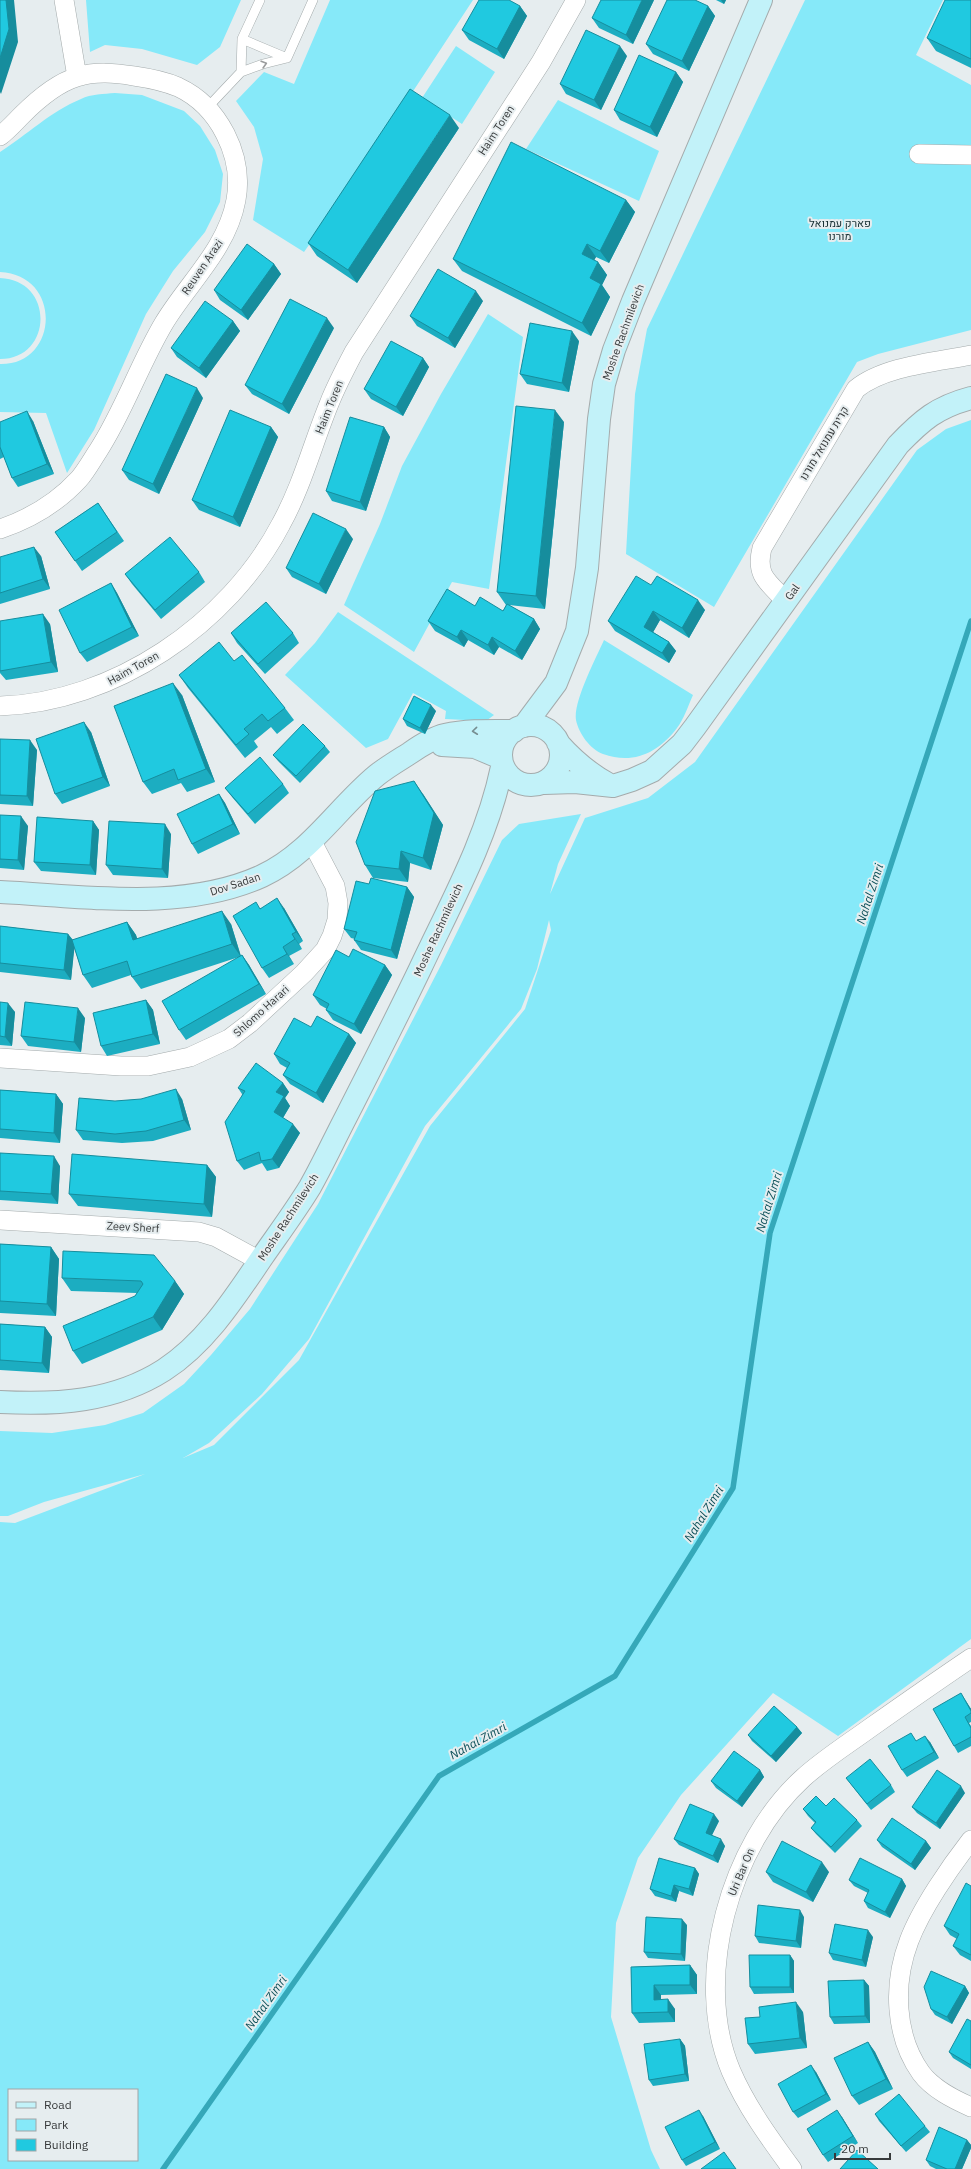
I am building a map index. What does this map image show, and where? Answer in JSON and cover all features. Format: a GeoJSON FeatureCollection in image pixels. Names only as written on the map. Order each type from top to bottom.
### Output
{"type":"FeatureCollection","features":[{"type":"Feature","properties":{"kind":"street"},"geometry":{"type":"LineString","coordinates":[[64,0],[77,77]]}},
{"type":"Feature","properties":{"kind":"street","name":"Haim Toren"},"geometry":{"type":"LineString","coordinates":[[0,706],[24,705],[56,698],[100,686],[123,675],[168,648],[194,628],[236,589],[254,567],[282,524],[329,403],[354,352],[541,62],[576,0]]}},
{"type":"Feature","properties":{"kind":"street","name":"Moshe Rachmilevich"},"geometry":{"type":"LineString","coordinates":[[519,728],[556,684],[577,631],[584,595],[599,420],[604,384],[614,350],[636,293],[761,0]]}},
{"type":"Feature","properties":{"kind":"street","name":"Reuven Arazi"},"geometry":{"type":"LineString","coordinates":[[0,136],[41,98],[59,85],[77,77],[98,73],[117,73],[161,81],[179,87],[208,108],[217,120],[225,135],[236,164],[237,182],[236,200],[231,220],[222,240],[165,322],[146,354],[110,433],[80,478],[62,495],[42,510],[20,523],[0,529]]}},
{"type":"Feature","properties":{"kind":"street"},"geometry":{"type":"LineString","coordinates":[[919,154],[971,155]]}},
{"type":"Feature","properties":{"kind":"street","name":"קרית עמנואל מורנו"},"geometry":{"type":"LineString","coordinates":[[786,601],[762,576],[759,562],[762,548],[856,389],[867,380],[887,372],[971,355]]}},
{"type":"Feature","properties":{"kind":"street","name":"Gal"},"geometry":{"type":"LineString","coordinates":[[535,784],[575,782],[613,786],[652,771],[682,744],[904,439],[919,422],[934,412],[947,405],[971,398]]}},
{"type":"Feature","properties":{"kind":"street","name":"Moshe Rachmilevich"},"geometry":{"type":"LineString","coordinates":[[555,738],[556,684]]}},
{"type":"Feature","properties":{"kind":"street"},"geometry":{"type":"LineString","coordinates":[[501,763],[504,742],[519,728],[542,727],[555,738],[583,767],[613,786]]}},
{"type":"Feature","properties":{"kind":"street","name":"Dov Sadan"},"geometry":{"type":"LineString","coordinates":[[0,892],[152,899],[178,898],[234,886],[263,876],[312,842],[377,775],[422,745],[443,736],[478,731],[519,728]]}},
{"type":"Feature","properties":{"kind":"street"},"geometry":{"type":"LineString","coordinates":[[422,745],[475,747],[501,763],[511,778],[535,784],[552,777],[558,768],[561,758],[555,738]]}},
{"type":"Feature","properties":{"kind":"street","name":"Moshe Rachmilevich"},"geometry":{"type":"LineString","coordinates":[[479,846],[496,794],[501,763]]}},
{"type":"Feature","properties":{"kind":"street","name":"Moshe Rachmilevich"},"geometry":{"type":"LineString","coordinates":[[0,1402],[44,1403],[83,1400],[111,1394],[140,1384],[171,1365],[207,1333],[260,1261],[309,1187],[394,1024],[479,846],[495,820],[511,799],[535,784]]}},
{"type":"Feature","properties":{"kind":"street","name":"Shlomo Harari"},"geometry":{"type":"LineString","coordinates":[[0,1058],[121,1066],[148,1066],[190,1057],[229,1039],[250,1023],[304,973],[325,950],[332,936],[337,920],[338,903],[335,886],[312,842]]}},
{"type":"Feature","properties":{"kind":"street","name":"Zeev Sherf"},"geometry":{"type":"LineString","coordinates":[[0,1220],[199,1232],[216,1237],[260,1261]]}},
{"type":"Feature","properties":{"kind":"street","name":"Uri Bar On"},"geometry":{"type":"LineString","coordinates":[[792,2169],[769,2138],[738,2084],[731,2071],[721,2038],[715,1997],[719,1949],[727,1906],[758,1832],[780,1802],[803,1778],[837,1751],[971,1658]]}},
{"type":"Feature","properties":{"kind":"street"},"geometry":{"type":"LineString","coordinates":[[968,1850],[924,1912],[909,1940],[901,1968],[898,2001],[901,2025],[908,2047],[922,2073],[938,2090],[971,2108]]}},
{"type":"Feature","properties":{"kind":"lane"},"geometry":{"type":"LineString","coordinates":[[242,72],[242,39],[260,0]]}},
{"type":"Feature","properties":{"kind":"lane"},"geometry":{"type":"LineString","coordinates":[[287,58],[313,0]]}},
{"type":"Feature","properties":{"kind":"lane"},"geometry":{"type":"LineString","coordinates":[[242,39],[287,58]]}},
{"type":"Feature","properties":{"kind":"lane"},"geometry":{"type":"LineString","coordinates":[[208,108],[242,72],[263,64],[287,58]]}},
{"type":"Feature","properties":{"kind":"green space"},"geometry":{"type":"Polygon","coordinates":[[[86,0],[241,0],[220,47],[197,65],[142,49],[105,45],[90,52],[86,0]]]}},
{"type":"Feature","properties":{"kind":"green space"},"geometry":{"type":"Polygon","coordinates":[[[330,0],[473,0],[354,181],[304,252],[253,220],[263,159],[254,127],[236,101],[264,72],[294,84],[330,0]]]}},
{"type":"Feature","properties":{"kind":"green space","name":"פארק עמנואל מורנו"},"geometry":{"type":"Polygon","coordinates":[[[805,0],[943,0],[916,55],[971,85],[971,330],[878,354],[857,362],[714,607],[626,554],[635,394],[647,329],[805,0]]]}},
{"type":"Feature","properties":{"kind":"green space"},"geometry":{"type":"Polygon","coordinates":[[[456,46],[495,72],[462,124],[422,98],[456,46]]]}},
{"type":"Feature","properties":{"kind":"green space"},"geometry":{"type":"Polygon","coordinates":[[[115,93],[142,95],[184,111],[200,126],[215,150],[223,174],[220,202],[205,232],[173,271],[146,314],[94,430],[67,473],[46,413],[0,412],[0,364],[20,360],[34,350],[43,336],[46,320],[43,303],[35,288],[21,277],[0,272],[0,152],[59,110],[70,104],[89,96],[115,93]]]}},
{"type":"Feature","properties":{"kind":"green space"},"geometry":{"type":"Polygon","coordinates":[[[558,100],[659,151],[639,201],[526,149],[558,100]]]}},
{"type":"Feature","properties":{"kind":"green space"},"geometry":{"type":"Polygon","coordinates":[[[0,278],[18,282],[31,292],[38,305],[40,319],[38,334],[30,347],[17,356],[0,359],[0,278]]]}},
{"type":"Feature","properties":{"kind":"green space"},"geometry":{"type":"Polygon","coordinates":[[[488,314],[523,337],[489,589],[452,582],[414,652],[344,605],[380,524],[402,466],[441,394],[488,314]]]}},
{"type":"Feature","properties":{"kind":"green space"},"geometry":{"type":"Polygon","coordinates":[[[971,420],[971,1639],[838,1736],[773,1693],[681,1795],[638,1858],[616,1923],[611,2017],[651,2150],[660,2169],[0,2169],[0,1522],[15,1523],[145,1474],[44,1502],[8,1516],[0,1516],[0,1431],[52,1433],[105,1425],[143,1413],[184,1384],[250,1309],[318,1204],[441,965],[502,840],[519,824],[581,814],[558,864],[550,894],[585,818],[648,798],[695,762],[917,450],[946,429],[971,420]],[[549,920],[537,969],[521,1009],[425,1126],[309,1339],[262,1394],[209,1443],[183,1458],[214,1445],[299,1360],[430,1126],[525,1009],[551,930],[549,920]]]}},
{"type":"Feature","properties":{"kind":"green space"},"geometry":{"type":"Polygon","coordinates":[[[338,612],[494,715],[486,721],[445,719],[446,711],[413,693],[388,739],[366,748],[285,675],[315,643],[338,612]]]}},
{"type":"Feature","properties":{"kind":"green space"},"geometry":{"type":"Polygon","coordinates":[[[604,640],[693,695],[684,717],[670,737],[653,750],[635,757],[614,757],[598,752],[582,736],[577,725],[576,712],[581,692],[604,640]]]}},
{"type":"Feature","properties":{"kind":"building"},"geometry":{"type":"Polygon","coordinates":[[[0,0],[6,0],[9,29],[0,58],[0,0]]]}},
{"type":"Feature","properties":{"kind":"building"},"geometry":{"type":"Polygon","coordinates":[[[479,0],[509,0],[520,6],[497,49],[462,30],[479,0]]]}},
{"type":"Feature","properties":{"kind":"building"},"geometry":{"type":"Polygon","coordinates":[[[601,0],[642,0],[626,35],[592,18],[601,0]]]}},
{"type":"Feature","properties":{"kind":"building"},"geometry":{"type":"Polygon","coordinates":[[[667,0],[695,0],[708,6],[682,61],[646,44],[667,0]]]}},
{"type":"Feature","properties":{"kind":"building"},"geometry":{"type":"Polygon","coordinates":[[[945,0],[971,0],[971,59],[927,38],[945,0]]]}},
{"type":"Feature","properties":{"kind":"building"},"geometry":{"type":"Polygon","coordinates":[[[586,30],[620,46],[594,100],[560,84],[586,30]]]}},
{"type":"Feature","properties":{"kind":"building"},"geometry":{"type":"Polygon","coordinates":[[[639,55],[676,72],[650,127],[614,110],[639,55]]]}},
{"type":"Feature","properties":{"kind":"building"},"geometry":{"type":"Polygon","coordinates":[[[410,89],[450,115],[348,270],[308,243],[410,89]]]}},
{"type":"Feature","properties":{"kind":"building"},"geometry":{"type":"Polygon","coordinates":[[[511,142],[626,200],[600,251],[587,244],[582,254],[598,262],[590,278],[601,284],[582,323],[453,259],[511,142]]]}},
{"type":"Feature","properties":{"kind":"building"},"geometry":{"type":"Polygon","coordinates":[[[247,244],[274,264],[241,310],[214,290],[247,244]]]}},
{"type":"Feature","properties":{"kind":"building"},"geometry":{"type":"Polygon","coordinates":[[[438,269],[476,291],[448,338],[410,316],[438,269]]]}},
{"type":"Feature","properties":{"kind":"building"},"geometry":{"type":"Polygon","coordinates":[[[290,299],[327,318],[282,404],[245,385],[290,299]]]}},
{"type":"Feature","properties":{"kind":"building"},"geometry":{"type":"Polygon","coordinates":[[[205,301],[233,321],[199,368],[171,348],[205,301]]]}},
{"type":"Feature","properties":{"kind":"building"},"geometry":{"type":"Polygon","coordinates":[[[530,323],[572,331],[562,383],[520,374],[530,323]]]}},
{"type":"Feature","properties":{"kind":"building"},"geometry":{"type":"Polygon","coordinates":[[[391,341],[423,358],[396,407],[364,389],[391,341]]]}},
{"type":"Feature","properties":{"kind":"building"},"geometry":{"type":"Polygon","coordinates":[[[166,374],[197,388],[153,484],[122,470],[166,374]]]}},
{"type":"Feature","properties":{"kind":"building"},"geometry":{"type":"Polygon","coordinates":[[[516,406],[555,410],[536,596],[497,592],[516,406]]]}},
{"type":"Feature","properties":{"kind":"building"},"geometry":{"type":"Polygon","coordinates":[[[230,410],[271,427],[233,517],[192,500],[230,410]]]}},
{"type":"Feature","properties":{"kind":"building"},"geometry":{"type":"Polygon","coordinates":[[[27,411],[47,464],[12,478],[0,447],[0,422],[27,411]]]}},
{"type":"Feature","properties":{"kind":"building"},"geometry":{"type":"Polygon","coordinates":[[[350,417],[384,427],[360,502],[326,491],[350,417]]]}},
{"type":"Feature","properties":{"kind":"building"},"geometry":{"type":"Polygon","coordinates":[[[98,503],[117,532],[75,561],[55,532],[98,503]]]}},
{"type":"Feature","properties":{"kind":"building"},"geometry":{"type":"Polygon","coordinates":[[[313,513],[346,529],[319,584],[286,568],[313,513]]]}},
{"type":"Feature","properties":{"kind":"building"},"geometry":{"type":"Polygon","coordinates":[[[170,537],[199,572],[155,610],[125,574],[170,537]]]}},
{"type":"Feature","properties":{"kind":"building"},"geometry":{"type":"Polygon","coordinates":[[[34,547],[43,579],[0,593],[0,557],[34,547]]]}},
{"type":"Feature","properties":{"kind":"building"},"geometry":{"type":"Polygon","coordinates":[[[636,576],[651,585],[657,576],[698,600],[682,628],[653,611],[644,627],[669,642],[662,653],[608,621],[636,576]]]}},
{"type":"Feature","properties":{"kind":"building"},"geometry":{"type":"Polygon","coordinates":[[[111,583],[132,627],[80,653],[59,610],[111,583]]]}},
{"type":"Feature","properties":{"kind":"building"},"geometry":{"type":"Polygon","coordinates":[[[447,589],[475,606],[480,597],[503,611],[507,604],[534,619],[515,651],[492,637],[488,645],[461,630],[457,637],[428,621],[447,589]]]}},
{"type":"Feature","properties":{"kind":"building"},"geometry":{"type":"Polygon","coordinates":[[[266,602],[293,633],[258,664],[231,633],[266,602]]]}},
{"type":"Feature","properties":{"kind":"building"},"geometry":{"type":"Polygon","coordinates":[[[43,614],[51,662],[0,671],[0,621],[43,614]]]}},
{"type":"Feature","properties":{"kind":"building"},"geometry":{"type":"Polygon","coordinates":[[[219,642],[234,661],[242,655],[285,708],[268,721],[262,714],[244,729],[249,734],[236,745],[179,675],[219,642]]]}},
{"type":"Feature","properties":{"kind":"building"},"geometry":{"type":"Polygon","coordinates":[[[173,683],[206,769],[178,780],[174,769],[143,782],[114,706],[173,683]]]}},
{"type":"Feature","properties":{"kind":"building"},"geometry":{"type":"Polygon","coordinates":[[[414,696],[431,705],[420,728],[403,719],[414,696]]]}},
{"type":"Feature","properties":{"kind":"building"},"geometry":{"type":"Polygon","coordinates":[[[84,722],[103,777],[55,794],[36,739],[84,722]]]}},
{"type":"Feature","properties":{"kind":"building"},"geometry":{"type":"Polygon","coordinates":[[[303,724],[325,746],[296,776],[273,755],[303,724]]]}},
{"type":"Feature","properties":{"kind":"building"},"geometry":{"type":"Polygon","coordinates":[[[0,739],[30,740],[27,796],[0,795],[0,739]]]}},
{"type":"Feature","properties":{"kind":"building"},"geometry":{"type":"Polygon","coordinates":[[[260,757],[283,784],[248,814],[225,788],[260,757]]]}},
{"type":"Feature","properties":{"kind":"building"},"geometry":{"type":"Polygon","coordinates":[[[414,781],[434,813],[423,858],[401,851],[399,869],[365,865],[356,842],[375,791],[414,781]]]}},
{"type":"Feature","properties":{"kind":"building"},"geometry":{"type":"Polygon","coordinates":[[[219,794],[233,824],[192,844],[177,814],[219,794]]]}},
{"type":"Feature","properties":{"kind":"building"},"geometry":{"type":"Polygon","coordinates":[[[0,815],[21,816],[18,860],[0,859],[0,815]]]}},
{"type":"Feature","properties":{"kind":"building"},"geometry":{"type":"Polygon","coordinates":[[[37,817],[93,821],[90,865],[34,862],[37,817]]]}},
{"type":"Feature","properties":{"kind":"building"},"geometry":{"type":"Polygon","coordinates":[[[109,821],[165,824],[162,869],[106,865],[109,821]]]}},
{"type":"Feature","properties":{"kind":"building"},"geometry":{"type":"Polygon","coordinates":[[[371,878],[407,887],[391,950],[354,940],[357,932],[344,929],[356,881],[369,884],[371,878]]]}},
{"type":"Feature","properties":{"kind":"building"},"geometry":{"type":"Polygon","coordinates":[[[277,898],[296,932],[292,934],[295,939],[283,947],[287,954],[262,968],[233,916],[256,902],[260,909],[277,898]]]}},
{"type":"Feature","properties":{"kind":"building"},"geometry":{"type":"Polygon","coordinates":[[[222,911],[232,944],[132,977],[127,961],[83,975],[72,940],[127,922],[133,940],[222,911]]]}},
{"type":"Feature","properties":{"kind":"building"},"geometry":{"type":"Polygon","coordinates":[[[0,926],[68,934],[64,970],[0,963],[0,926]]]}},
{"type":"Feature","properties":{"kind":"building"},"geometry":{"type":"Polygon","coordinates":[[[353,949],[385,965],[354,1024],[326,1010],[329,1004],[313,995],[336,950],[349,957],[353,949]]]}},
{"type":"Feature","properties":{"kind":"building"},"geometry":{"type":"Polygon","coordinates":[[[242,955],[259,984],[179,1030],[162,1001],[242,955]]]}},
{"type":"Feature","properties":{"kind":"building"},"geometry":{"type":"Polygon","coordinates":[[[146,1000],[153,1034],[101,1046],[93,1013],[146,1000]]]}},
{"type":"Feature","properties":{"kind":"building"},"geometry":{"type":"Polygon","coordinates":[[[0,1002],[8,1003],[5,1037],[0,1036],[0,1002]]]}},
{"type":"Feature","properties":{"kind":"building"},"geometry":{"type":"Polygon","coordinates":[[[25,1002],[78,1008],[74,1042],[21,1036],[25,1002]]]}},
{"type":"Feature","properties":{"kind":"building"},"geometry":{"type":"Polygon","coordinates":[[[317,1016],[349,1034],[316,1093],[283,1075],[290,1063],[274,1054],[294,1018],[311,1027],[317,1016]]]}},
{"type":"Feature","properties":{"kind":"building"},"geometry":{"type":"Polygon","coordinates":[[[256,1063],[283,1083],[276,1092],[284,1096],[274,1112],[293,1124],[272,1159],[261,1161],[259,1152],[237,1161],[225,1122],[245,1091],[238,1088],[256,1063]]]}},
{"type":"Feature","properties":{"kind":"building"},"geometry":{"type":"Polygon","coordinates":[[[176,1089],[184,1120],[146,1131],[115,1134],[76,1130],[79,1098],[115,1101],[141,1099],[176,1089]]]}},
{"type":"Feature","properties":{"kind":"building"},"geometry":{"type":"Polygon","coordinates":[[[0,1090],[56,1094],[54,1133],[0,1129],[0,1090]]]}},
{"type":"Feature","properties":{"kind":"building"},"geometry":{"type":"Polygon","coordinates":[[[0,1153],[54,1156],[51,1194],[0,1191],[0,1153]]]}},
{"type":"Feature","properties":{"kind":"building"},"geometry":{"type":"Polygon","coordinates":[[[72,1154],[207,1165],[204,1204],[69,1194],[72,1154]]]}},
{"type":"Feature","properties":{"kind":"building"},"geometry":{"type":"Polygon","coordinates":[[[0,1244],[51,1247],[47,1304],[0,1301],[0,1244]]]}},
{"type":"Feature","properties":{"kind":"building"},"geometry":{"type":"Polygon","coordinates":[[[63,1251],[154,1255],[175,1281],[153,1317],[73,1351],[63,1326],[135,1296],[143,1284],[141,1281],[62,1278],[63,1251]]]}},
{"type":"Feature","properties":{"kind":"building"},"geometry":{"type":"Polygon","coordinates":[[[0,1324],[45,1327],[42,1363],[0,1360],[0,1324]]]}},
{"type":"Feature","properties":{"kind":"building"},"geometry":{"type":"Polygon","coordinates":[[[961,1693],[971,1711],[971,1713],[965,1717],[971,1728],[971,1737],[954,1746],[933,1709],[961,1693]]]}},
{"type":"Feature","properties":{"kind":"building"},"geometry":{"type":"Polygon","coordinates":[[[774,1706],[797,1727],[771,1756],[748,1735],[774,1706]]]}},
{"type":"Feature","properties":{"kind":"building"},"geometry":{"type":"Polygon","coordinates":[[[911,1733],[916,1741],[925,1736],[934,1752],[902,1770],[888,1746],[911,1733]]]}},
{"type":"Feature","properties":{"kind":"building"},"geometry":{"type":"Polygon","coordinates":[[[734,1751],[760,1770],[737,1801],[711,1781],[734,1751]]]}},
{"type":"Feature","properties":{"kind":"building"},"geometry":{"type":"Polygon","coordinates":[[[870,1759],[891,1785],[867,1804],[846,1778],[870,1759]]]}},
{"type":"Feature","properties":{"kind":"building"},"geometry":{"type":"Polygon","coordinates":[[[937,1770],[961,1786],[936,1823],[912,1807],[937,1770]]]}},
{"type":"Feature","properties":{"kind":"building"},"geometry":{"type":"Polygon","coordinates":[[[816,1796],[826,1806],[834,1798],[857,1820],[831,1847],[811,1828],[816,1822],[803,1809],[816,1796]]]}},
{"type":"Feature","properties":{"kind":"building"},"geometry":{"type":"Polygon","coordinates":[[[690,1804],[714,1814],[706,1833],[721,1839],[713,1856],[674,1839],[690,1804]]]}},
{"type":"Feature","properties":{"kind":"building"},"geometry":{"type":"Polygon","coordinates":[[[892,1818],[926,1841],[911,1864],[877,1840],[892,1818]]]}},
{"type":"Feature","properties":{"kind":"building"},"geometry":{"type":"Polygon","coordinates":[[[782,1841],[822,1862],[806,1892],[766,1872],[782,1841]]]}},
{"type":"Feature","properties":{"kind":"building"},"geometry":{"type":"Polygon","coordinates":[[[659,1858],[695,1868],[689,1889],[674,1885],[671,1896],[650,1889],[659,1858]]]}},
{"type":"Feature","properties":{"kind":"building"},"geometry":{"type":"Polygon","coordinates":[[[860,1858],[902,1879],[885,1912],[864,1901],[869,1890],[849,1880],[860,1858]]]}},
{"type":"Feature","properties":{"kind":"building"},"geometry":{"type":"Polygon","coordinates":[[[966,1883],[971,1886],[971,1955],[953,1946],[959,1934],[944,1926],[966,1883]]]}},
{"type":"Feature","properties":{"kind":"building"},"geometry":{"type":"Polygon","coordinates":[[[758,1905],[800,1910],[796,1941],[755,1936],[758,1905]]]}},
{"type":"Feature","properties":{"kind":"building"},"geometry":{"type":"Polygon","coordinates":[[[646,1917],[682,1919],[681,1954],[644,1952],[646,1917]]]}},
{"type":"Feature","properties":{"kind":"building"},"geometry":{"type":"Polygon","coordinates":[[[835,1924],[868,1930],[862,1960],[829,1953],[835,1924]]]}},
{"type":"Feature","properties":{"kind":"building"},"geometry":{"type":"Polygon","coordinates":[[[749,1955],[790,1955],[790,1987],[750,1987],[749,1955]]]}},
{"type":"Feature","properties":{"kind":"building"},"geometry":{"type":"Polygon","coordinates":[[[690,1965],[690,1985],[654,1985],[654,2000],[668,1999],[668,2012],[632,2013],[631,1967],[690,1965]]]}},
{"type":"Feature","properties":{"kind":"building"},"geometry":{"type":"Polygon","coordinates":[[[931,1971],[965,1986],[947,2017],[931,2009],[924,1987],[931,1971]]]}},
{"type":"Feature","properties":{"kind":"building"},"geometry":{"type":"Polygon","coordinates":[[[864,1980],[865,2016],[830,2017],[828,1981],[864,1980]]]}},
{"type":"Feature","properties":{"kind":"building"},"geometry":{"type":"Polygon","coordinates":[[[796,2002],[800,2038],[748,2044],[745,2018],[760,2017],[759,2007],[796,2002]]]}},
{"type":"Feature","properties":{"kind":"building"},"geometry":{"type":"Polygon","coordinates":[[[967,2019],[971,2021],[971,2065],[949,2052],[967,2019]]]}},
{"type":"Feature","properties":{"kind":"building"},"geometry":{"type":"Polygon","coordinates":[[[680,2039],[685,2074],[649,2080],[644,2044],[680,2039]]]}},
{"type":"Feature","properties":{"kind":"building"},"geometry":{"type":"Polygon","coordinates":[[[868,2042],[886,2079],[852,2096],[834,2058],[868,2042]]]}},
{"type":"Feature","properties":{"kind":"building"},"geometry":{"type":"Polygon","coordinates":[[[811,2065],[826,2094],[793,2112],[778,2084],[811,2065]]]}},
{"type":"Feature","properties":{"kind":"building"},"geometry":{"type":"Polygon","coordinates":[[[899,2094],[925,2126],[901,2146],[875,2114],[899,2094]]]}},
{"type":"Feature","properties":{"kind":"building"},"geometry":{"type":"Polygon","coordinates":[[[699,2110],[715,2142],[682,2160],[665,2127],[699,2110]]]}},
{"type":"Feature","properties":{"kind":"building"},"geometry":{"type":"Polygon","coordinates":[[[837,2110],[853,2136],[823,2155],[807,2129],[837,2110]]]}},
{"type":"Feature","properties":{"kind":"building"},"geometry":{"type":"Polygon","coordinates":[[[939,2127],[967,2140],[955,2169],[947,2169],[926,2160],[939,2127]]]}},
{"type":"Feature","properties":{"kind":"building"},"geometry":{"type":"Polygon","coordinates":[[[857,2150],[878,2169],[840,2169],[857,2150]]]}},
{"type":"Feature","properties":{"kind":"building"},"geometry":{"type":"Polygon","coordinates":[[[724,2152],[736,2169],[701,2169],[724,2152]]]}},
{"type":"Feature","properties":{"kind":"waterway","name":"Nahal Zimri"},"geometry":{"type":"LineString","coordinates":[[163,2169],[439,1776],[615,1676],[733,1488],[770,1233],[971,621]]}}]}
